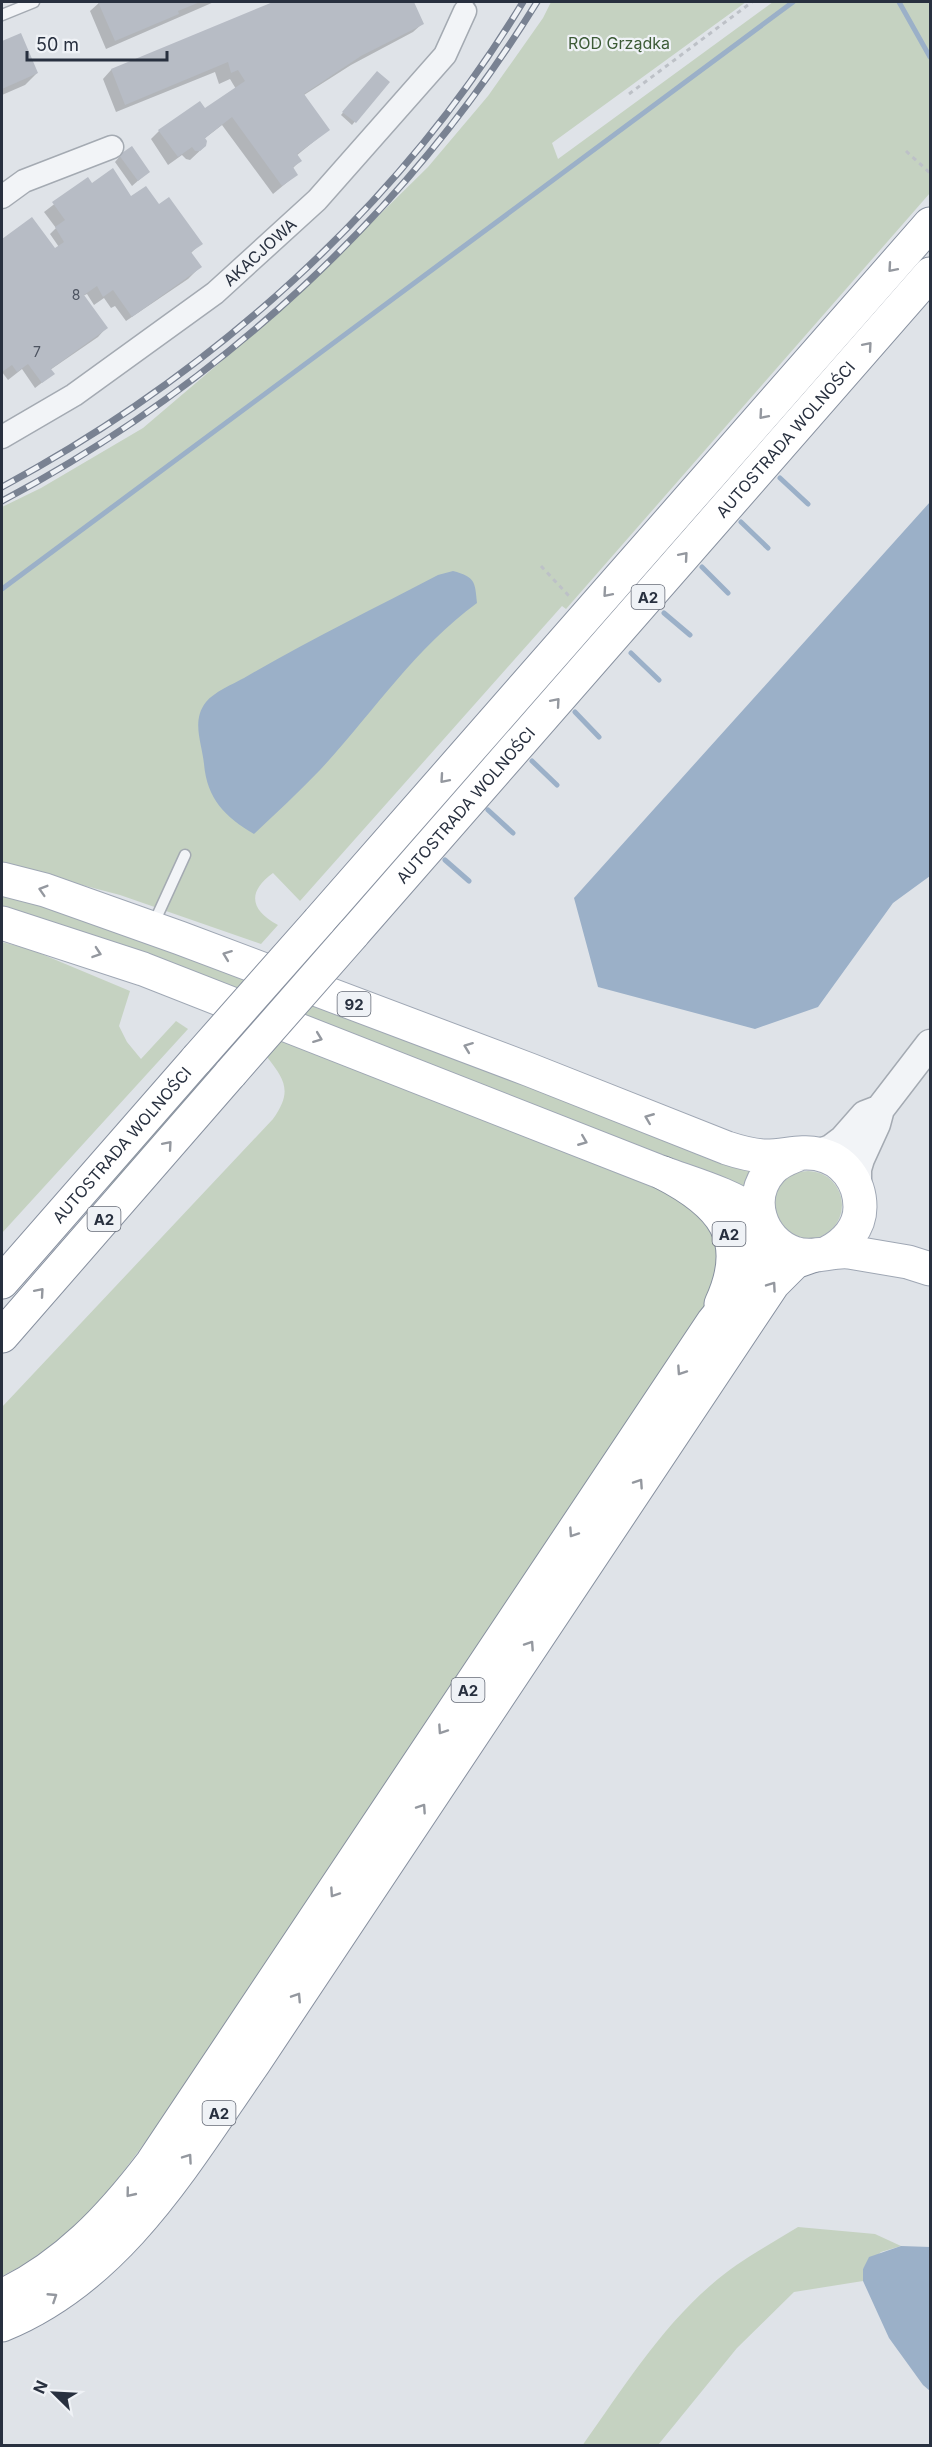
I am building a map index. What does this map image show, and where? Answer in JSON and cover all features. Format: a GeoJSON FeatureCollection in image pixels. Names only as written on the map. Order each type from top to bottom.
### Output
{"type":"FeatureCollection","features":[{"type":"Feature","properties":{"kind":"main road","name":"AUTOSTRADA WOLNOŚCI"},"geometry":{"type":"LineString","coordinates":[[2,1282],[930,224]]}},
{"type":"Feature","properties":{"kind":"main road","name":"AUTOSTRADA WOLNOŚCI"},"geometry":{"type":"LineString","coordinates":[[2,1336],[930,274]]}},
{"type":"Feature","properties":{"kind":"main road","name":"92"},"geometry":{"type":"LineString","coordinates":[[2,879],[45,890],[152,928],[519,1066],[727,1148],[755,1155],[808,1154],[834,1159],[848,1170],[868,1228],[919,1265]]}},
{"type":"Feature","properties":{"kind":"main road","name":"92"},"geometry":{"type":"LineString","coordinates":[[2,923],[143,969],[663,1173],[723,1194],[742,1204],[761,1221],[770,1239],[796,1254],[849,1252],[919,1265]]}},
{"type":"Feature","properties":{"kind":"main road"},"geometry":{"type":"LineString","coordinates":[[761,1221],[758,1199],[762,1183],[771,1170],[784,1160],[808,1154]]}},
{"type":"Feature","properties":{"kind":"main road","name":"A2"},"geometry":{"type":"LineString","coordinates":[[663,1173],[695,1190],[708,1202],[724,1222],[732,1244],[731,1279],[713,1322]]}},
{"type":"Feature","properties":{"kind":"main road"},"geometry":{"type":"LineString","coordinates":[[819,1254],[845,1241],[857,1222],[858,1199]]}},
{"type":"Feature","properties":{"kind":"main road","name":"A2"},"geometry":{"type":"LineString","coordinates":[[2,2296],[42,2273],[84,2242],[128,2195],[152,2163],[713,1322],[756,1268],[763,1246],[761,1221]]}},
{"type":"Feature","properties":{"kind":"main road","name":"A2"},"geometry":{"type":"LineString","coordinates":[[2,2325],[42,2304],[100,2263],[166,2190],[254,2063],[773,1284],[795,1262],[819,1254]]}},
{"type":"Feature","properties":{"kind":"street","name":"AKACJOWA"},"geometry":{"type":"LineString","coordinates":[[2,437],[74,395],[215,293],[308,208],[445,55],[465,11]]}},
{"type":"Feature","properties":{"kind":"street"},"geometry":{"type":"LineString","coordinates":[[2,196],[24,181],[112,147]]}},
{"type":"Feature","properties":{"kind":"street"},"geometry":{"type":"LineString","coordinates":[[858,1199],[857,1169],[880,1109],[930,1044]]}},
{"type":"Feature","properties":{"kind":"street"},"geometry":{"type":"LineString","coordinates":[[808,1154],[831,1149],[843,1140],[865,1114],[880,1109]]}},
{"type":"Feature","properties":{"kind":"lane"},"geometry":{"type":"LineString","coordinates":[[2,15],[34,2]]}},
{"type":"Feature","properties":{"kind":"lane"},"geometry":{"type":"LineString","coordinates":[[152,928],[185,855]]}},
{"type":"Feature","properties":{"kind":"path"},"geometry":{"type":"LineString","coordinates":[[629,94],[752,2]]}},
{"type":"Feature","properties":{"kind":"path"},"geometry":{"type":"LineString","coordinates":[[906,151],[930,173]]}},
{"type":"Feature","properties":{"kind":"path"},"geometry":{"type":"LineString","coordinates":[[541,566],[569,596]]}},
{"type":"Feature","properties":{"kind":"green space","name":"ROD Grządka"},"geometry":{"type":"Polygon","coordinates":[[[551,2],[746,2],[552,143],[558,159],[773,2],[930,2],[930,193],[566,609],[562,606],[300,901],[273,873],[265,880],[256,894],[257,907],[278,925],[261,944],[120,895],[2,864],[2,507],[41,488],[143,428],[292,301],[428,167],[488,96],[543,18],[551,2]]]}},
{"type":"Feature","properties":{"kind":"green space"},"geometry":{"type":"Polygon","coordinates":[[[2,886],[755,1167],[743,1197],[2,914],[2,886]]]}},
{"type":"Feature","properties":{"kind":"green space"},"geometry":{"type":"Polygon","coordinates":[[[2,942],[32,950],[130,991],[119,1026],[127,1042],[141,1059],[176,1021],[188,1029],[2,1233],[2,942]]]}},
{"type":"Feature","properties":{"kind":"green space"},"geometry":{"type":"Polygon","coordinates":[[[281,1039],[652,1184],[699,1211],[720,1248],[713,1291],[692,1329],[144,2144],[110,2189],[72,2229],[28,2262],[2,2276],[2,1407],[273,1119],[283,1101],[284,1087],[279,1073],[267,1057],[281,1039]]]}},
{"type":"Feature","properties":{"kind":"green space"},"geometry":{"type":"Polygon","coordinates":[[[209,1066],[218,1070],[113,1190],[105,1184],[209,1066]]]}},
{"type":"Feature","properties":{"kind":"green space"},"geometry":{"type":"Polygon","coordinates":[[[801,1171],[815,1171],[827,1176],[837,1186],[842,1205],[837,1224],[827,1234],[815,1239],[801,1239],[789,1234],[779,1224],[774,1212],[774,1198],[779,1186],[789,1176],[801,1171]]]}},
{"type":"Feature","properties":{"kind":"green space"},"geometry":{"type":"Polygon","coordinates":[[[798,2227],[875,2234],[901,2246],[881,2252],[863,2269],[863,2281],[794,2292],[737,2348],[658,2445],[582,2446],[642,2361],[692,2303],[731,2269],[798,2227]]]}},
{"type":"Feature","properties":{"kind":"water"},"geometry":{"type":"Polygon","coordinates":[[[930,502],[930,876],[893,903],[818,1007],[755,1029],[598,987],[574,898],[930,502]]]}},
{"type":"Feature","properties":{"kind":"water"},"geometry":{"type":"Polygon","coordinates":[[[453,571],[470,578],[476,590],[477,603],[454,621],[413,661],[320,770],[254,834],[226,814],[213,797],[206,776],[198,724],[206,702],[224,688],[316,638],[438,575],[453,571]]]}},
{"type":"Feature","properties":{"kind":"water"},"geometry":{"type":"Polygon","coordinates":[[[901,2246],[930,2247],[930,2391],[923,2385],[889,2338],[863,2281],[863,2269],[869,2257],[901,2246]]]}},
{"type":"Feature","properties":{"kind":"building"},"geometry":{"type":"Polygon","coordinates":[[[98,2],[200,2],[178,11],[179,14],[115,41],[98,2]]]}},
{"type":"Feature","properties":{"kind":"building"},"geometry":{"type":"Polygon","coordinates":[[[273,2],[414,2],[424,24],[361,56],[304,94],[330,130],[297,154],[302,161],[293,167],[298,175],[282,186],[232,117],[205,138],[206,146],[200,151],[195,151],[192,147],[178,157],[158,130],[200,101],[205,108],[245,81],[238,70],[231,73],[228,62],[125,105],[111,69],[273,2]]]}},
{"type":"Feature","properties":{"kind":"building"},"geometry":{"type":"Polygon","coordinates":[[[21,33],[38,73],[2,89],[2,41],[21,33]]]}},
{"type":"Feature","properties":{"kind":"building"},"geometry":{"type":"Polygon","coordinates":[[[377,71],[390,82],[356,123],[342,112],[377,71]]]}},
{"type":"Feature","properties":{"kind":"building"},"geometry":{"type":"Polygon","coordinates":[[[132,146],[150,172],[138,181],[119,155],[132,146]]]}},
{"type":"Feature","properties":{"kind":"building"},"geometry":{"type":"Polygon","coordinates":[[[113,168],[131,196],[146,186],[159,204],[169,197],[203,244],[191,252],[202,267],[132,317],[113,290],[103,297],[97,286],[84,295],[108,328],[51,369],[55,374],[42,383],[28,364],[17,372],[12,365],[2,372],[2,239],[32,217],[55,248],[64,242],[55,227],[65,220],[52,202],[88,177],[92,183],[113,168]]]}},
{"type":"Feature","properties":{"kind":"waterway"},"geometry":{"type":"LineString","coordinates":[[2,589],[793,2]]}},
{"type":"Feature","properties":{"kind":"waterway"},"geometry":{"type":"LineString","coordinates":[[899,2],[930,57]]}},
{"type":"Feature","properties":{"kind":"waterway"},"geometry":{"type":"LineString","coordinates":[[780,478],[808,504]]}},
{"type":"Feature","properties":{"kind":"waterway"},"geometry":{"type":"LineString","coordinates":[[741,522],[768,548]]}},
{"type":"Feature","properties":{"kind":"waterway"},"geometry":{"type":"LineString","coordinates":[[702,567],[728,593]]}},
{"type":"Feature","properties":{"kind":"waterway"},"geometry":{"type":"LineString","coordinates":[[664,613],[690,635]]}},
{"type":"Feature","properties":{"kind":"waterway"},"geometry":{"type":"LineString","coordinates":[[631,653],[659,680]]}},
{"type":"Feature","properties":{"kind":"waterway"},"geometry":{"type":"LineString","coordinates":[[575,712],[599,737]]}},
{"type":"Feature","properties":{"kind":"waterway"},"geometry":{"type":"LineString","coordinates":[[532,761],[557,785]]}},
{"type":"Feature","properties":{"kind":"waterway"},"geometry":{"type":"LineString","coordinates":[[488,810],[513,833]]}},
{"type":"Feature","properties":{"kind":"waterway"},"geometry":{"type":"LineString","coordinates":[[445,860],[469,881]]}},
{"type":"Feature","properties":{"kind":"railway"},"geometry":{"type":"LineString","coordinates":[[2,487],[80,442],[155,392],[226,338],[295,279],[359,216],[419,148],[474,77],[523,2]]}},
{"type":"Feature","properties":{"kind":"railway"},"geometry":{"type":"LineString","coordinates":[[2,501],[82,455],[159,404],[233,348],[302,287],[368,222],[429,153],[486,79],[537,2]]}}]}
